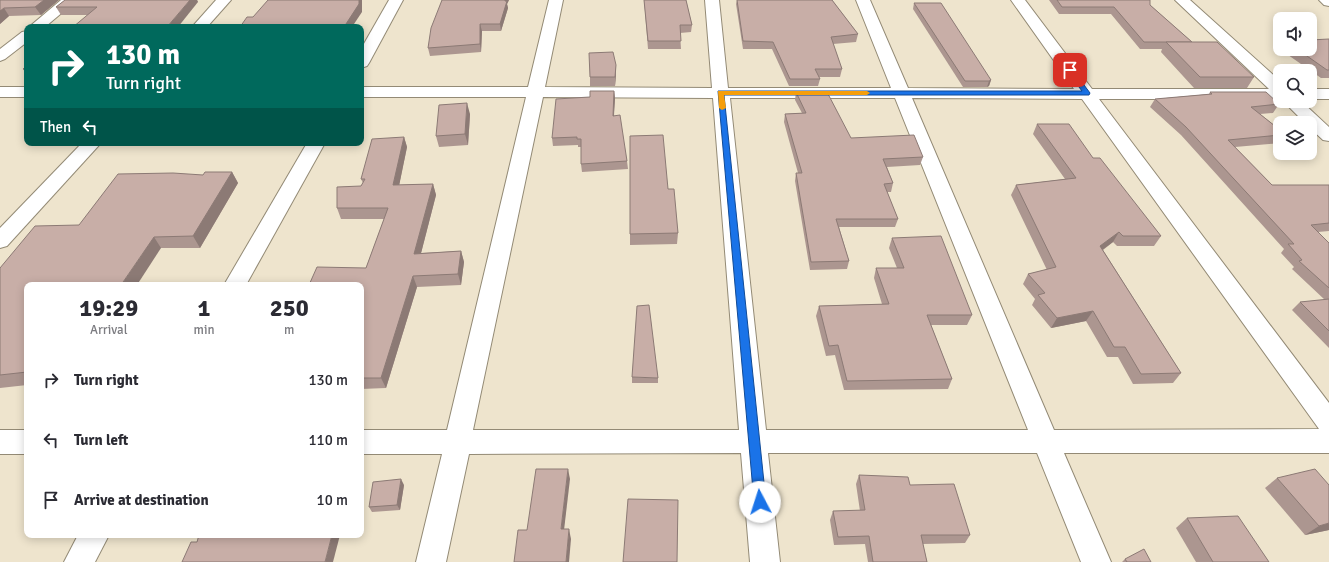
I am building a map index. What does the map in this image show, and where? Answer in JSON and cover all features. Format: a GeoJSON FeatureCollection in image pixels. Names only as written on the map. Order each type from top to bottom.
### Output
{"type":"FeatureCollection","features":[{"type":"Feature","properties":{"kind":"street"},"geometry":{"type":"LineString","coordinates":[[40,24],[70,0]]}},
{"type":"Feature","properties":{"kind":"street"},"geometry":{"type":"LineString","coordinates":[[202,24],[224,0]]}},
{"type":"Feature","properties":{"kind":"street"},"geometry":{"type":"LineString","coordinates":[[364,58],[396,0]]}},
{"type":"Feature","properties":{"kind":"street"},"geometry":{"type":"LineString","coordinates":[[430,562],[556,0]]}},
{"type":"Feature","properties":{"kind":"street"},"geometry":{"type":"LineString","coordinates":[[712,0],[766,562]]}},
{"type":"Feature","properties":{"kind":"street"},"geometry":{"type":"LineString","coordinates":[[863,0],[1096,562]]}},
{"type":"Feature","properties":{"kind":"street"},"geometry":{"type":"LineString","coordinates":[[1018,0],[1329,423]]}},
{"type":"Feature","properties":{"kind":"street"},"geometry":{"type":"LineString","coordinates":[[1182,0],[1273,84]]}},
{"type":"Feature","properties":{"kind":"street"},"geometry":{"type":"LineString","coordinates":[[0,56],[24,37]]}},
{"type":"Feature","properties":{"kind":"street"},"geometry":{"type":"LineString","coordinates":[[0,92],[24,92]]}},
{"type":"Feature","properties":{"kind":"street"},"geometry":{"type":"LineString","coordinates":[[364,92],[1273,94]]}},
{"type":"Feature","properties":{"kind":"street"},"geometry":{"type":"LineString","coordinates":[[1317,94],[1329,94]]}},
{"type":"Feature","properties":{"kind":"street"},"geometry":{"type":"LineString","coordinates":[[1299,108],[1329,136]]}},
{"type":"Feature","properties":{"kind":"street"},"geometry":{"type":"LineString","coordinates":[[0,242],[89,146]]}},
{"type":"Feature","properties":{"kind":"street"},"geometry":{"type":"LineString","coordinates":[[237,282],[314,146]]}},
{"type":"Feature","properties":{"kind":"street"},"geometry":{"type":"LineString","coordinates":[[364,442],[1329,441]]}},
{"type":"Feature","properties":{"kind":"street"},"geometry":{"type":"LineString","coordinates":[[0,442],[24,442]]}},
{"type":"Feature","properties":{"kind":"street"},"geometry":{"type":"LineString","coordinates":[[79,562],[92,538]]}},
{"type":"Feature","properties":{"kind":"building"},"geometry":{"type":"Polygon","coordinates":[[[0,0],[44,0],[35,7],[4,8],[0,11],[0,0]]]}},
{"type":"Feature","properties":{"kind":"building"},"geometry":{"type":"Polygon","coordinates":[[[65,0],[190,0],[170,24],[77,24],[97,7],[56,7],[65,0]]]}},
{"type":"Feature","properties":{"kind":"building"},"geometry":{"type":"Polygon","coordinates":[[[268,0],[359,0],[359,4],[346,24],[242,24],[247,17],[253,17],[268,0]]]}},
{"type":"Feature","properties":{"kind":"building"},"geometry":{"type":"Polygon","coordinates":[[[442,0],[507,1],[500,24],[480,24],[480,44],[428,48],[431,28],[442,0]]]}},
{"type":"Feature","properties":{"kind":"building"},"geometry":{"type":"Polygon","coordinates":[[[644,0],[686,0],[692,25],[680,25],[681,41],[648,41],[644,0]]]}},
{"type":"Feature","properties":{"kind":"building"},"geometry":{"type":"Polygon","coordinates":[[[737,0],[832,0],[858,34],[831,37],[842,69],[815,69],[820,79],[790,79],[773,42],[743,41],[737,0]]]}},
{"type":"Feature","properties":{"kind":"building"},"geometry":{"type":"Polygon","coordinates":[[[1057,0],[1150,0],[1150,5],[1192,42],[1144,42],[1114,7],[1062,7],[1057,0]]]}},
{"type":"Feature","properties":{"kind":"building"},"geometry":{"type":"Polygon","coordinates":[[[914,3],[941,3],[991,80],[965,81],[914,3]]]}},
{"type":"Feature","properties":{"kind":"building"},"geometry":{"type":"Polygon","coordinates":[[[1329,39],[1329,70],[1307,56],[1317,56],[1317,40],[1329,39]]]}},
{"type":"Feature","properties":{"kind":"building"},"geometry":{"type":"Polygon","coordinates":[[[1166,42],[1217,42],[1254,77],[1200,77],[1166,42]]]}},
{"type":"Feature","properties":{"kind":"building"},"geometry":{"type":"Polygon","coordinates":[[[613,52],[616,65],[615,77],[590,77],[589,53],[613,52]]]}},
{"type":"Feature","properties":{"kind":"building"},"geometry":{"type":"Polygon","coordinates":[[[590,91],[614,91],[613,116],[620,115],[627,161],[581,164],[581,139],[577,139],[577,137],[552,138],[556,99],[590,97],[590,91]]]}},
{"type":"Feature","properties":{"kind":"building"},"geometry":{"type":"Polygon","coordinates":[[[796,92],[827,92],[851,138],[914,135],[923,157],[883,159],[893,183],[884,184],[898,219],[836,219],[849,261],[811,262],[796,173],[802,173],[785,114],[806,113],[796,92]]]}},
{"type":"Feature","properties":{"kind":"building"},"geometry":{"type":"Polygon","coordinates":[[[1210,92],[1266,92],[1273,98],[1273,105],[1251,107],[1273,124],[1273,136],[1228,140],[1272,185],[1329,185],[1329,223],[1311,225],[1329,243],[1329,288],[1299,261],[1302,260],[1288,244],[1294,244],[1186,127],[1155,99],[1212,94],[1210,92]]]}},
{"type":"Feature","properties":{"kind":"building"},"geometry":{"type":"Polygon","coordinates":[[[467,103],[465,134],[436,136],[439,105],[467,103]]]}},
{"type":"Feature","properties":{"kind":"building"},"geometry":{"type":"Polygon","coordinates":[[[1037,124],[1069,124],[1093,158],[1100,158],[1161,236],[1123,236],[1119,232],[1100,246],[1181,373],[1141,374],[1125,347],[1114,347],[1093,311],[1057,318],[1038,295],[1045,293],[1028,274],[1056,267],[1016,185],[1076,178],[1037,124]]]}},
{"type":"Feature","properties":{"kind":"building"},"geometry":{"type":"Polygon","coordinates":[[[663,135],[668,189],[674,189],[678,233],[630,234],[630,136],[663,135]]]}},
{"type":"Feature","properties":{"kind":"building"},"geometry":{"type":"Polygon","coordinates":[[[404,137],[393,185],[433,184],[414,254],[461,251],[458,274],[413,276],[381,378],[364,378],[364,282],[310,282],[317,267],[366,268],[388,208],[337,208],[337,187],[361,186],[365,179],[361,179],[372,139],[404,137]]]}},
{"type":"Feature","properties":{"kind":"building"},"geometry":{"type":"Polygon","coordinates":[[[205,172],[232,172],[193,236],[154,237],[123,282],[24,282],[24,372],[0,375],[0,268],[35,226],[79,225],[118,174],[173,173],[203,175],[205,172]]]}},
{"type":"Feature","properties":{"kind":"building"},"geometry":{"type":"Polygon","coordinates":[[[941,236],[972,315],[927,315],[952,379],[847,381],[838,345],[829,346],[819,306],[889,304],[876,268],[904,268],[892,238],[941,236]]]}},
{"type":"Feature","properties":{"kind":"building"},"geometry":{"type":"Polygon","coordinates":[[[1329,299],[1329,331],[1300,302],[1329,299]]]}},
{"type":"Feature","properties":{"kind":"building"},"geometry":{"type":"Polygon","coordinates":[[[649,305],[658,378],[632,377],[637,306],[649,305]]]}},
{"type":"Feature","properties":{"kind":"building"},"geometry":{"type":"Polygon","coordinates":[[[536,469],[568,469],[561,529],[569,529],[566,562],[514,562],[518,530],[527,530],[536,469]]]}},
{"type":"Feature","properties":{"kind":"building"},"geometry":{"type":"Polygon","coordinates":[[[1315,469],[1329,485],[1329,523],[1319,526],[1277,478],[1315,469]]]}},
{"type":"Feature","properties":{"kind":"building"},"geometry":{"type":"Polygon","coordinates":[[[859,475],[908,477],[910,485],[954,484],[970,535],[921,535],[927,562],[873,562],[869,536],[838,537],[833,511],[865,510],[859,475]]]}},
{"type":"Feature","properties":{"kind":"building"},"geometry":{"type":"Polygon","coordinates":[[[401,479],[397,505],[369,507],[373,482],[401,479]]]}},
{"type":"Feature","properties":{"kind":"building"},"geometry":{"type":"Polygon","coordinates":[[[628,499],[678,500],[677,562],[623,562],[628,499]]]}},
{"type":"Feature","properties":{"kind":"building"},"geometry":{"type":"Polygon","coordinates":[[[1238,516],[1269,562],[1213,562],[1187,518],[1238,516]]]}},
{"type":"Feature","properties":{"kind":"building"},"geometry":{"type":"Polygon","coordinates":[[[198,538],[331,538],[325,562],[182,562],[191,542],[197,542],[198,538]]]}},
{"type":"Feature","properties":{"kind":"building"},"geometry":{"type":"Polygon","coordinates":[[[1144,549],[1151,562],[1127,562],[1125,559],[1144,549]]]}},
{"type":"Feature","properties":{"kind":"slow traffic"},"geometry":{"type":"LineString","coordinates":[[722,108],[721,93],[867,93]]}},
{"type":"Feature","properties":{"kind":"route"},"geometry":{"type":"LineString","coordinates":[[760,502],[721,93],[1087,93],[1070,70]]}}]}
